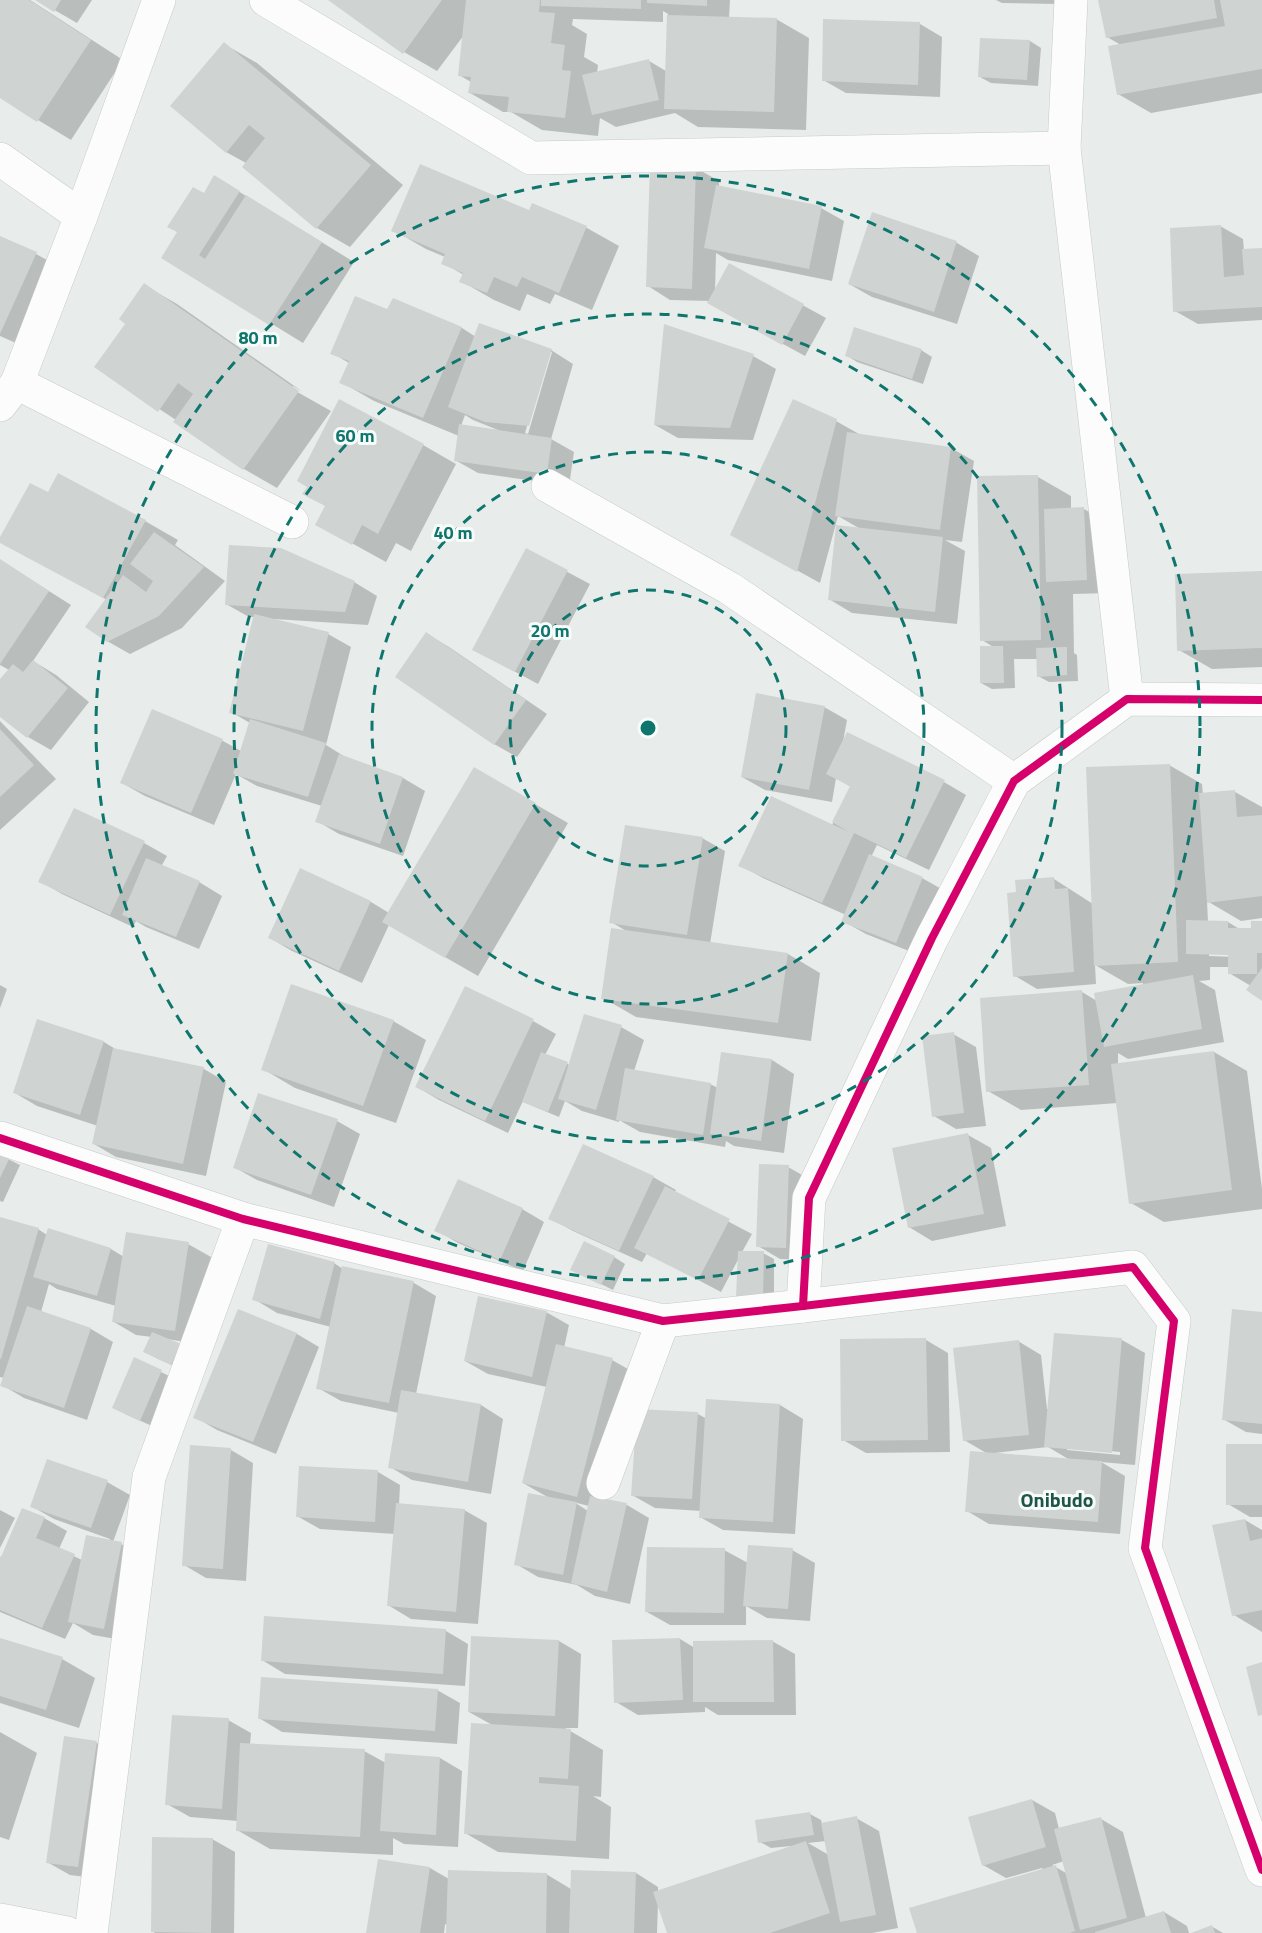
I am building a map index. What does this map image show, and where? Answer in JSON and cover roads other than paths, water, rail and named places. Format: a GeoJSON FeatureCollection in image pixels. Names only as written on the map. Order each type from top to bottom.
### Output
{"type":"FeatureCollection","features":[{"type":"Feature","properties":{"kind":"street"},"geometry":{"type":"LineString","coordinates":[[159,0],[81,216],[8,394],[292,522]]}},
{"type":"Feature","properties":{"kind":"street"},"geometry":{"type":"LineString","coordinates":[[266,0],[531,158],[1064,148]]}},
{"type":"Feature","properties":{"kind":"street"},"geometry":{"type":"LineString","coordinates":[[1071,0],[1064,148],[1127,699]]}},
{"type":"Feature","properties":{"kind":"street"},"geometry":{"type":"LineString","coordinates":[[0,159],[81,216]]}},
{"type":"Feature","properties":{"kind":"street"},"geometry":{"type":"LineString","coordinates":[[548,486],[729,588],[1014,781]]}},
{"type":"Feature","properties":{"kind":"street"},"geometry":{"type":"LineString","coordinates":[[802,1306],[809,1198],[932,938],[1014,781],[1127,699],[1262,700]]}},
{"type":"Feature","properties":{"kind":"street"},"geometry":{"type":"LineString","coordinates":[[0,1138],[243,1219],[663,1321],[1133,1267],[1174,1321],[1145,1548],[1262,1870]]}},
{"type":"Feature","properties":{"kind":"street"},"geometry":{"type":"LineString","coordinates":[[91,1933],[148,1477],[243,1219]]}},
{"type":"Feature","properties":{"kind":"street"},"geometry":{"type":"LineString","coordinates":[[603,1483],[663,1321]]}},
{"type":"Feature","properties":{"kind":"street"},"geometry":{"type":"LineString","coordinates":[[0,1920],[68,1933]]}},
{"type":"Feature","properties":{"kind":"district","name":"Onibudo"},"geometry":{"type":"Point","coordinates":[1057,1500]}}]}
